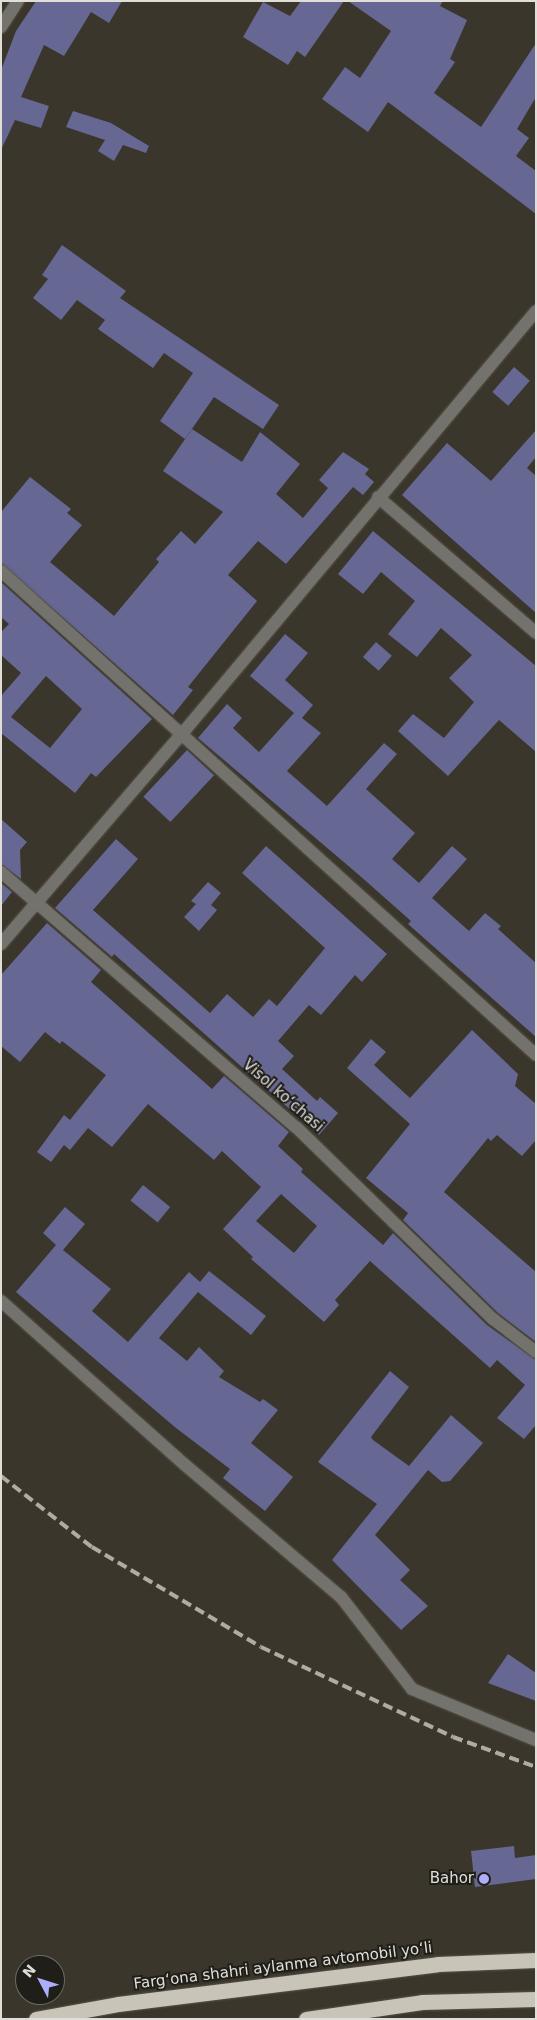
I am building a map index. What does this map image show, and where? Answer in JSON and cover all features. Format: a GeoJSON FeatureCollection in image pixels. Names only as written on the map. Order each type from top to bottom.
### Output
{"type":"FeatureCollection","features":[{"type":"Feature","properties":{"kind":"highway","name":"Fargʻona shahri aylanma avtomobil yoʻli"},"geometry":{"type":"LineString","coordinates":[[36,2019],[118,2004],[438,1964],[536,1960]]}},
{"type":"Feature","properties":{"kind":"highway"},"geometry":{"type":"LineString","coordinates":[[306,2019],[422,2002],[536,1998]]}},
{"type":"Feature","properties":{"kind":"street"},"geometry":{"type":"LineString","coordinates":[[1,27],[18,1]]}},
{"type":"Feature","properties":{"kind":"street"},"geometry":{"type":"LineString","coordinates":[[1,944],[181,735],[378,497],[536,312]]}},
{"type":"Feature","properties":{"kind":"street"},"geometry":{"type":"LineString","coordinates":[[378,497],[536,633]]}},
{"type":"Feature","properties":{"kind":"street"},"geometry":{"type":"LineString","coordinates":[[1,571],[536,1055]]}},
{"type":"Feature","properties":{"kind":"street","name":"Visol koʻchasi"},"geometry":{"type":"LineString","coordinates":[[1,872],[35,904],[297,1128],[493,1319],[536,1352]]}},
{"type":"Feature","properties":{"kind":"street"},"geometry":{"type":"LineString","coordinates":[[1,1301],[184,1464],[341,1597],[412,1689],[536,1740]]}},
{"type":"Feature","properties":{"kind":"building"},"geometry":{"type":"Polygon","coordinates":[[[36,1],[122,1],[109,23],[91,12],[64,56],[44,45],[21,97],[49,106],[41,128],[15,120],[1,150],[1,70],[16,31],[36,1]]]}},
{"type":"Feature","properties":{"kind":"building"},"geometry":{"type":"Polygon","coordinates":[[[301,1],[344,1],[305,57],[297,51],[288,65],[243,37],[263,2],[290,16],[301,1]]]}},
{"type":"Feature","properties":{"kind":"building"},"geometry":{"type":"Polygon","coordinates":[[[348,1],[443,1],[440,6],[467,20],[450,59],[455,62],[434,93],[481,127],[536,43],[536,97],[517,129],[529,138],[516,156],[536,171],[536,214],[388,102],[368,132],[322,99],[345,67],[360,78],[391,31],[348,1]]]}},
{"type":"Feature","properties":{"kind":"building"},"geometry":{"type":"Polygon","coordinates":[[[73,111],[111,123],[149,146],[146,153],[123,145],[114,161],[98,151],[105,140],[66,127],[73,111]]]}},
{"type":"Feature","properties":{"kind":"building"},"geometry":{"type":"Polygon","coordinates":[[[62,245],[126,291],[120,298],[279,405],[263,429],[214,397],[185,439],[160,421],[193,373],[164,353],[153,368],[98,329],[105,320],[77,300],[61,320],[33,298],[48,279],[42,275],[62,245]]]}},
{"type":"Feature","properties":{"kind":"building"},"geometry":{"type":"Polygon","coordinates":[[[514,367],[530,381],[508,406],[492,392],[514,367]]]}},
{"type":"Feature","properties":{"kind":"building"},"geometry":{"type":"Polygon","coordinates":[[[192,429],[242,462],[260,432],[300,464],[276,494],[303,518],[328,488],[319,480],[343,452],[369,469],[365,474],[374,482],[363,495],[353,487],[286,564],[258,541],[228,575],[257,601],[188,687],[193,690],[173,715],[1,563],[1,512],[30,477],[71,509],[67,513],[82,525],[50,562],[114,616],[159,562],[156,559],[181,531],[195,544],[223,512],[163,471],[192,429]]]}},
{"type":"Feature","properties":{"kind":"building"},"geometry":{"type":"Polygon","coordinates":[[[536,430],[536,457],[527,468],[536,476],[536,613],[402,495],[447,443],[491,481],[536,430]]]}},
{"type":"Feature","properties":{"kind":"building"},"geometry":{"type":"Polygon","coordinates":[[[373,531],[536,666],[536,752],[499,720],[448,776],[398,731],[413,714],[444,738],[474,702],[449,678],[472,655],[441,628],[417,657],[388,634],[415,601],[381,572],[363,594],[338,574],[373,531]]]}},
{"type":"Feature","properties":{"kind":"building"},"geometry":{"type":"Polygon","coordinates":[[[1,582],[152,719],[96,777],[91,773],[75,793],[1,733],[1,696],[21,673],[1,655],[1,632],[9,624],[1,617],[1,582]],[[46,676],[11,717],[50,748],[82,709],[46,676]]]}},
{"type":"Feature","properties":{"kind":"building"},"geometry":{"type":"Polygon","coordinates":[[[285,634],[308,653],[285,680],[313,705],[302,718],[321,733],[287,771],[327,806],[384,743],[397,754],[366,789],[415,833],[392,859],[419,883],[452,846],[467,859],[432,898],[469,931],[485,913],[501,926],[498,929],[536,963],[536,1037],[408,924],[411,921],[359,875],[198,738],[227,704],[242,718],[233,728],[259,752],[294,713],[250,676],[285,634]]]}},
{"type":"Feature","properties":{"kind":"building"},"geometry":{"type":"Polygon","coordinates":[[[376,642],[392,656],[379,671],[363,657],[376,642]]]}},
{"type":"Feature","properties":{"kind":"building"},"geometry":{"type":"Polygon","coordinates":[[[187,750],[214,775],[170,822],[143,797],[187,750]]]}},
{"type":"Feature","properties":{"kind":"building"},"geometry":{"type":"Polygon","coordinates":[[[1,819],[27,842],[20,850],[21,879],[1,864],[1,819]]]}},
{"type":"Feature","properties":{"kind":"building"},"geometry":{"type":"Polygon","coordinates":[[[116,839],[138,859],[93,910],[210,1013],[227,994],[253,1017],[269,999],[277,1006],[325,948],[242,873],[266,846],[387,954],[362,982],[355,975],[321,1015],[309,1005],[278,1041],[294,1056],[282,1069],[317,1101],[320,1097],[338,1113],[319,1135],[114,954],[112,957],[55,908],[116,839]]]}},
{"type":"Feature","properties":{"kind":"building"},"geometry":{"type":"Polygon","coordinates":[[[208,882],[221,893],[211,905],[217,910],[199,931],[184,917],[196,904],[191,901],[208,882]]]}},
{"type":"Feature","properties":{"kind":"building"},"geometry":{"type":"Polygon","coordinates":[[[1,883],[12,892],[1,906],[1,883]]]}},
{"type":"Feature","properties":{"kind":"building"},"geometry":{"type":"Polygon","coordinates":[[[47,923],[101,970],[91,982],[212,1089],[224,1076],[289,1132],[278,1146],[303,1169],[301,1172],[383,1245],[393,1233],[487,1325],[536,1360],[536,1425],[524,1439],[497,1418],[525,1385],[497,1360],[490,1368],[370,1261],[335,1300],[339,1305],[324,1322],[251,1259],[253,1257],[223,1229],[261,1187],[222,1151],[214,1160],[148,1104],[112,1147],[88,1128],[70,1150],[64,1145],[51,1162],[37,1152],[64,1115],[70,1120],[106,1075],[62,1041],[60,1044],[45,1032],[20,1062],[1,1046],[1,975],[47,923]],[[281,1194],[256,1221],[294,1253],[317,1226],[281,1194]]]}},
{"type":"Feature","properties":{"kind":"building"},"geometry":{"type":"Polygon","coordinates":[[[472,1030],[518,1074],[515,1086],[536,1104],[536,1140],[522,1156],[497,1135],[491,1141],[488,1138],[444,1192],[536,1272],[536,1342],[498,1313],[403,1220],[408,1213],[366,1178],[410,1124],[347,1068],[371,1039],[386,1052],[374,1065],[410,1098],[472,1030]]]}},
{"type":"Feature","properties":{"kind":"building"},"geometry":{"type":"Polygon","coordinates":[[[143,1185],[170,1207],[158,1223],[130,1201],[143,1185]]]}},
{"type":"Feature","properties":{"kind":"building"},"geometry":{"type":"Polygon","coordinates":[[[65,1207],[85,1224],[63,1250],[111,1289],[92,1311],[128,1342],[189,1272],[200,1282],[209,1271],[266,1316],[251,1335],[198,1292],[159,1338],[187,1361],[199,1347],[224,1371],[219,1377],[260,1402],[263,1399],[278,1410],[251,1443],[293,1477],[265,1511],[223,1478],[230,1469],[176,1428],[16,1292],[56,1245],[43,1233],[65,1207]]]}},
{"type":"Feature","properties":{"kind":"building"},"geometry":{"type":"Polygon","coordinates":[[[390,1371],[409,1387],[371,1437],[373,1440],[409,1466],[451,1415],[483,1443],[450,1481],[442,1482],[428,1470],[375,1535],[410,1570],[400,1580],[428,1606],[401,1630],[332,1560],[377,1504],[318,1462],[390,1371]]]}},
{"type":"Feature","properties":{"kind":"building"},"geometry":{"type":"Polygon","coordinates":[[[508,1654],[536,1673],[536,1701],[488,1683],[508,1654]]]}},
{"type":"Feature","properties":{"kind":"building"},"geometry":{"type":"Polygon","coordinates":[[[514,1846],[515,1858],[536,1855],[536,1879],[475,1887],[471,1851],[514,1846]]]}},
{"type":"Feature","properties":{"kind":"railway"},"geometry":{"type":"LineString","coordinates":[[1,1476],[92,1547],[261,1647],[453,1737],[536,1767]]}},
{"type":"Feature","properties":{"kind":"place","name":"Bahor"},"geometry":{"type":"Point","coordinates":[484,1879]}}]}
